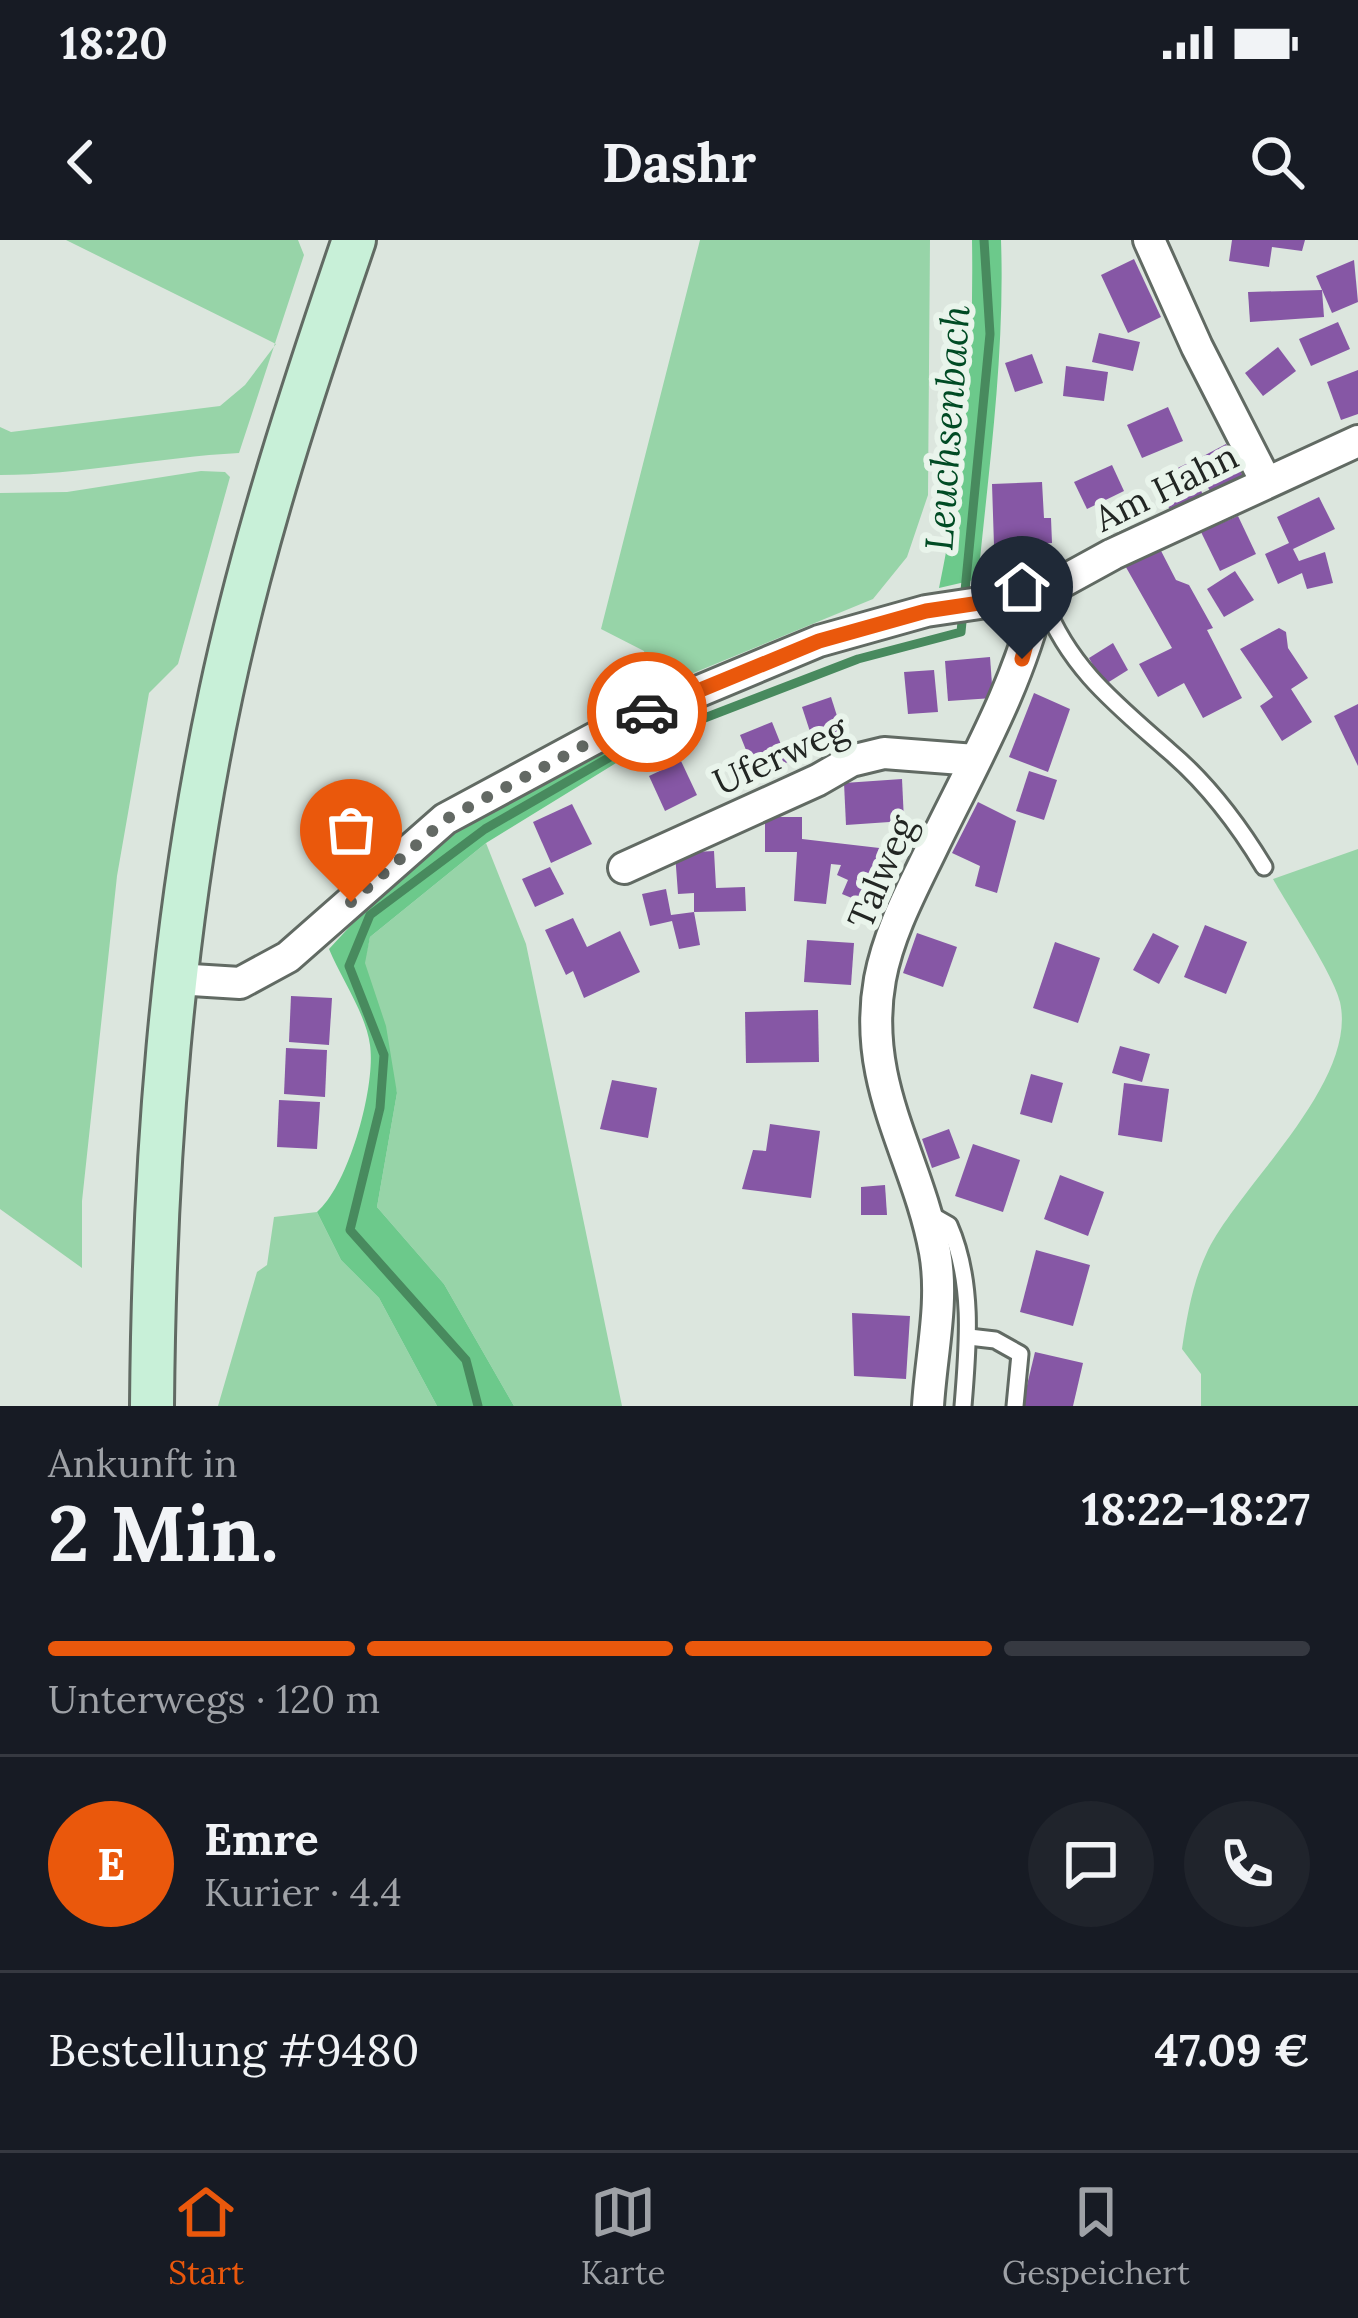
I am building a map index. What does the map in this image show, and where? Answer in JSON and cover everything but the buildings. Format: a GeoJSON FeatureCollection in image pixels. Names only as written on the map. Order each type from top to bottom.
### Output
{"type":"FeatureCollection","features":[{"type":"Feature","properties":{"kind":"main road"},"geometry":{"type":"LineString","coordinates":[[152,1406],[157,1213],[176,979],[213,737],[252,566],[294,413],[354,240]]}},
{"type":"Feature","properties":{"kind":"street"},"geometry":{"type":"LineString","coordinates":[[1149,240],[1266,482]]}},
{"type":"Feature","properties":{"kind":"street","name":"Am Hahn"},"geometry":{"type":"LineString","coordinates":[[176,979],[225,986],[288,957],[446,819],[623,723],[819,641],[959,606],[1040,594],[1358,441]]}},
{"type":"Feature","properties":{"kind":"street","name":"Talweg"},"geometry":{"type":"LineString","coordinates":[[928,1406],[939,1285],[925,1211],[884,1096],[876,1015],[880,978],[898,919],[1013,686],[1040,594]]}},
{"type":"Feature","properties":{"kind":"street","name":"Uferweg"},"geometry":{"type":"LineString","coordinates":[[624,868],[818,780],[850,760],[884,754],[975,760]]}},
{"type":"Feature","properties":{"kind":"lane"},"geometry":{"type":"LineString","coordinates":[[1040,594],[1055,632],[1085,676],[1207,788],[1241,828],[1264,868]]}},
{"type":"Feature","properties":{"kind":"lane"},"geometry":{"type":"LineString","coordinates":[[925,1211],[949,1226],[966,1290],[969,1337],[963,1406]]}},
{"type":"Feature","properties":{"kind":"lane"},"geometry":{"type":"LineString","coordinates":[[969,1337],[994,1340],[1020,1354],[1015,1406]]}},
{"type":"Feature","properties":{"kind":"green space"},"geometry":{"type":"Polygon","coordinates":[[[66,240],[298,240],[304,255],[275,343],[66,240]]]}},
{"type":"Feature","properties":{"kind":"green space"},"geometry":{"type":"Polygon","coordinates":[[[700,240],[930,240],[928,495],[907,557],[873,599],[652,690],[644,651],[601,629],[700,240]]]}},
{"type":"Feature","properties":{"kind":"green space"},"geometry":{"type":"Polygon","coordinates":[[[972,240],[1001,240],[1001,325],[991,452],[978,579],[939,588],[966,415],[972,240]]]}},
{"type":"Feature","properties":{"kind":"green space"},"geometry":{"type":"Polygon","coordinates":[[[274,347],[239,453],[0,475],[0,427],[11,432],[220,406],[245,385],[274,347]]]}},
{"type":"Feature","properties":{"kind":"green space"},"geometry":{"type":"Polygon","coordinates":[[[201,471],[225,472],[230,477],[178,664],[149,693],[117,876],[82,1201],[82,1268],[0,1209],[0,493],[67,492],[201,471]]]}},
{"type":"Feature","properties":{"kind":"green space"},"geometry":{"type":"Polygon","coordinates":[[[625,732],[634,752],[486,843],[370,937],[365,963],[386,1026],[397,1093],[377,1207],[444,1284],[514,1406],[437,1406],[379,1298],[341,1260],[317,1212],[340,1180],[358,1134],[371,1063],[364,1021],[329,949],[405,867],[473,820],[625,732]]]}},
{"type":"Feature","properties":{"kind":"green space"},"geometry":{"type":"Polygon","coordinates":[[[486,843],[526,944],[622,1406],[514,1406],[444,1284],[377,1207],[397,1093],[364,963],[370,937],[486,843]]]}},
{"type":"Feature","properties":{"kind":"green space"},"geometry":{"type":"Polygon","coordinates":[[[1358,849],[1358,1406],[1201,1406],[1201,1374],[1182,1349],[1203,1262],[1224,1223],[1315,1098],[1341,1033],[1336,991],[1273,879],[1358,849]]]}},
{"type":"Feature","properties":{"kind":"green space"},"geometry":{"type":"Polygon","coordinates":[[[317,1212],[341,1260],[379,1298],[437,1406],[218,1406],[257,1272],[267,1265],[274,1217],[317,1212]]]}},
{"type":"Feature","properties":{"kind":"waterway","name":"Leuchsenbach"},"geometry":{"type":"LineString","coordinates":[[478,1406],[466,1360],[350,1230],[380,1108],[384,1055],[349,966],[370,915],[485,829],[624,749],[858,659],[961,632],[990,334],[984,240]]}},
{"type":"Feature","properties":{"kind":"way so far"},"geometry":{"type":"LineString","coordinates":[[351,902],[446,819],[647,712]]}},
{"type":"Feature","properties":{"kind":"route"},"geometry":{"type":"LineString","coordinates":[[647,712],[819,641],[926,611],[1040,594],[1022,659]]}}]}
